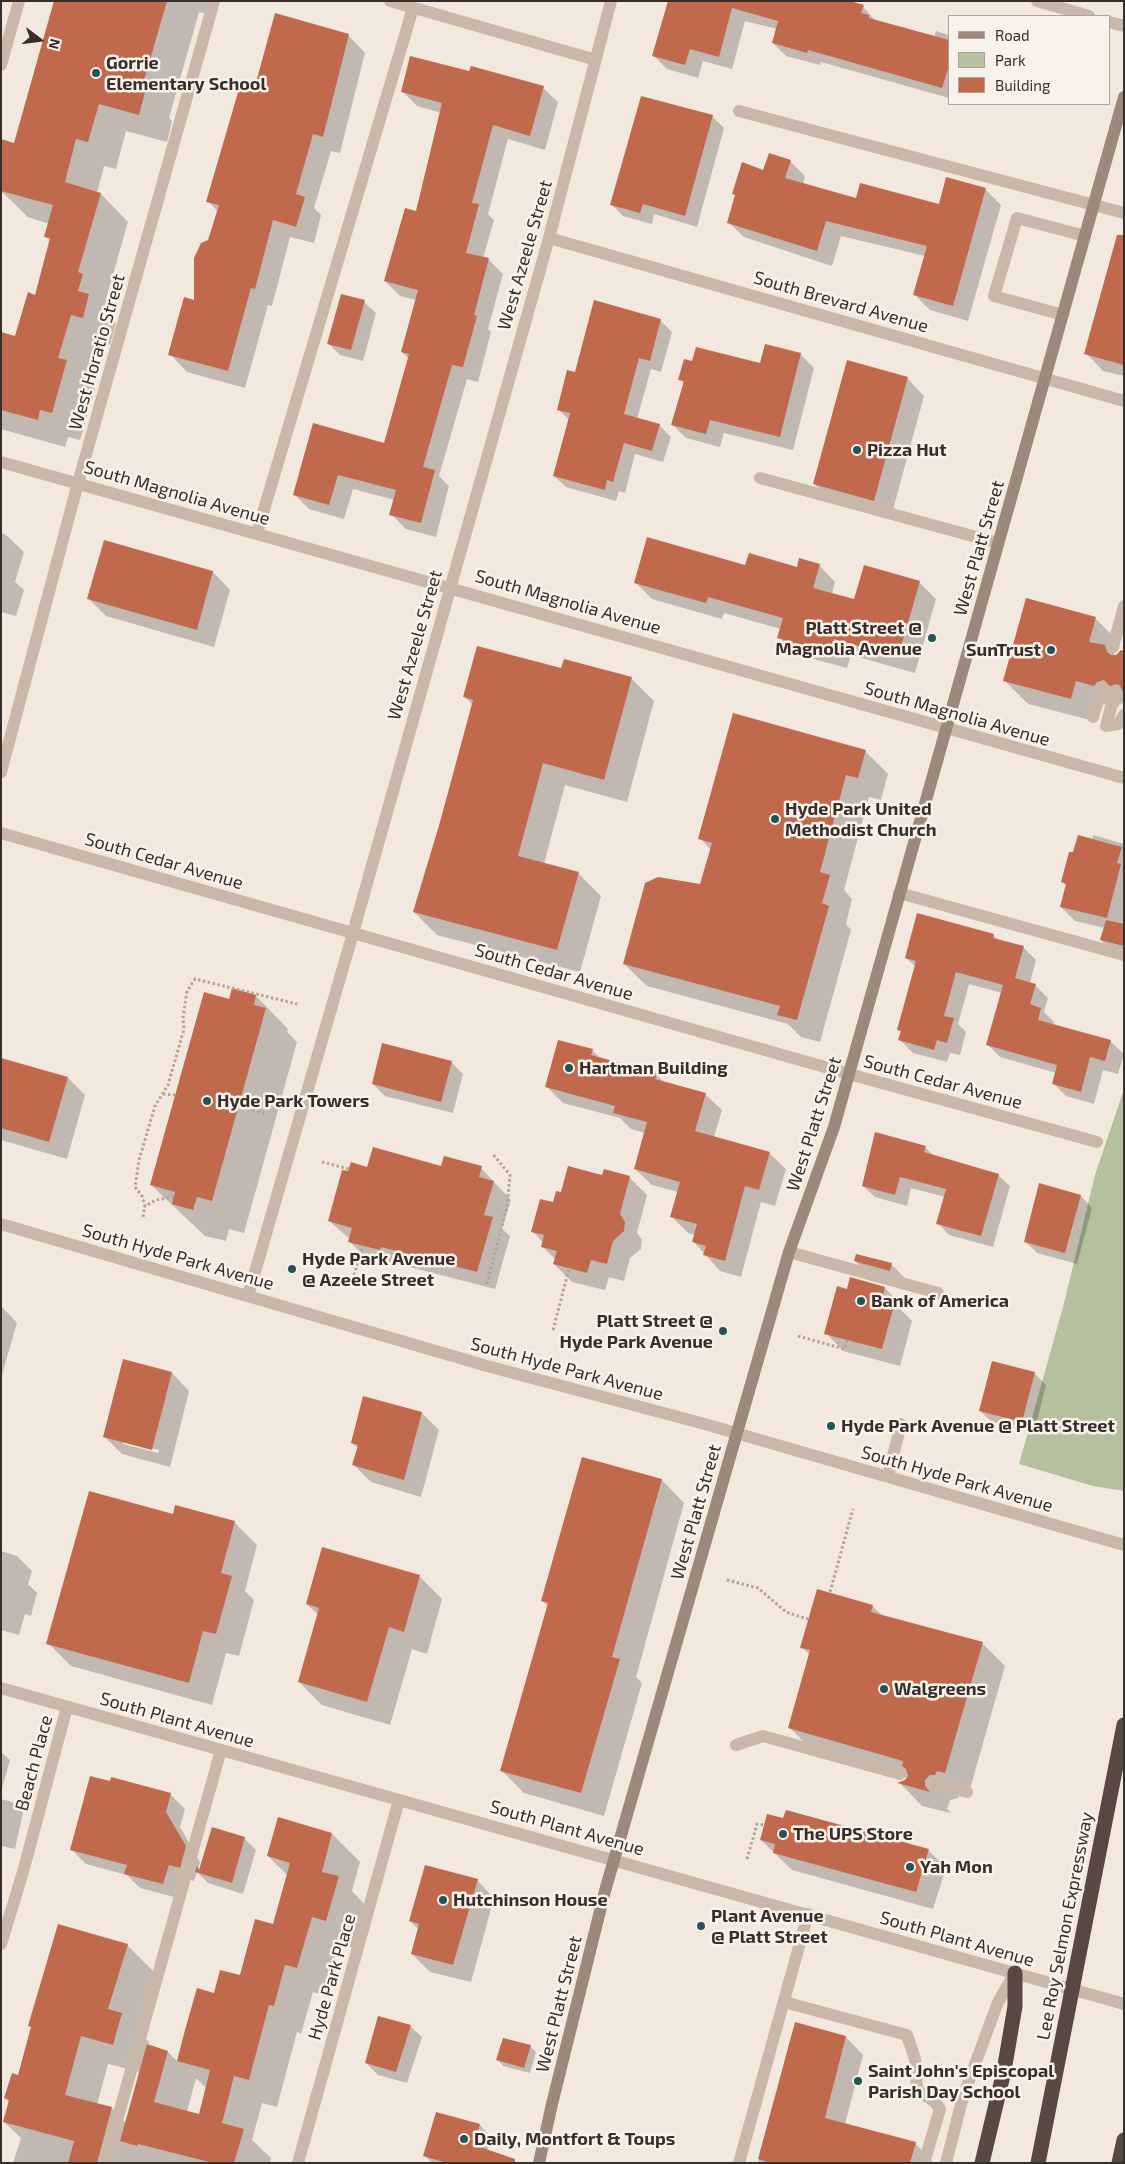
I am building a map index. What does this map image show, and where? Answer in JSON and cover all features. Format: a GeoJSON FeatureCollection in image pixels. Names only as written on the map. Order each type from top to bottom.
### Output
{"type":"FeatureCollection","features":[{"type":"Feature","properties":{"kind":"highway","name":"Lee Roy Selmon Expressway"},"geometry":{"type":"LineString","coordinates":[[1038,2163],[1124,1725]]}},
{"type":"Feature","properties":{"kind":"highway"},"geometry":{"type":"LineString","coordinates":[[982,2163],[1006,2062],[1015,2006],[1015,1973]]}},
{"type":"Feature","properties":{"kind":"highway"},"geometry":{"type":"LineString","coordinates":[[1119,2163],[1124,2140]]}},
{"type":"Feature","properties":{"kind":"main road","name":"West Platt Street"},"geometry":{"type":"LineString","coordinates":[[539,2163],[552,2104],[615,1860],[789,1252],[834,1127],[1124,97]]}},
{"type":"Feature","properties":{"kind":"street"},"geometry":{"type":"LineString","coordinates":[[1,65],[19,1]]}},
{"type":"Feature","properties":{"kind":"street","name":"West Horatio Street"},"geometry":{"type":"LineString","coordinates":[[1,772],[78,484],[214,1]]}},
{"type":"Feature","properties":{"kind":"street"},"geometry":{"type":"LineString","coordinates":[[390,1],[596,60]]}},
{"type":"Feature","properties":{"kind":"street","name":"West Azeele Street"},"geometry":{"type":"LineString","coordinates":[[248,1296],[353,933],[449,587],[549,238],[612,1]]}},
{"type":"Feature","properties":{"kind":"street"},"geometry":{"type":"LineString","coordinates":[[1037,1],[1086,15]]}},
{"type":"Feature","properties":{"kind":"street"},"geometry":{"type":"LineString","coordinates":[[258,533],[413,8]]}},
{"type":"Feature","properties":{"kind":"street"},"geometry":{"type":"LineString","coordinates":[[1110,22],[1124,26]]}},
{"type":"Feature","properties":{"kind":"street"},"geometry":{"type":"LineString","coordinates":[[739,111],[1124,213]]}},
{"type":"Feature","properties":{"kind":"street"},"geometry":{"type":"LineString","coordinates":[[1063,314],[994,296],[1017,218],[1084,236]]}},
{"type":"Feature","properties":{"kind":"street","name":"South Brevard Avenue"},"geometry":{"type":"LineString","coordinates":[[549,238],[1124,401]]}},
{"type":"Feature","properties":{"kind":"street","name":"South Magnolia Avenue"},"geometry":{"type":"LineString","coordinates":[[1,462],[1124,778]]}},
{"type":"Feature","properties":{"kind":"street"},"geometry":{"type":"LineString","coordinates":[[760,478],[998,543]]}},
{"type":"Feature","properties":{"kind":"street"},"geometry":{"type":"LineString","coordinates":[[1113,647],[1124,606]]}},
{"type":"Feature","properties":{"kind":"street"},"geometry":{"type":"LineString","coordinates":[[1094,717],[1102,688]]}},
{"type":"Feature","properties":{"kind":"street"},"geometry":{"type":"LineString","coordinates":[[1114,692],[1118,722]]}},
{"type":"Feature","properties":{"kind":"street","name":"South Cedar Avenue"},"geometry":{"type":"LineString","coordinates":[[1,833],[849,1074],[1097,1142]]}},
{"type":"Feature","properties":{"kind":"street"},"geometry":{"type":"LineString","coordinates":[[899,893],[1124,955]]}},
{"type":"Feature","properties":{"kind":"street","name":"South Hyde Park Avenue"},"geometry":{"type":"LineString","coordinates":[[1,1224],[487,1366],[888,1476],[1124,1545]]}},
{"type":"Feature","properties":{"kind":"street"},"geometry":{"type":"LineString","coordinates":[[789,1252],[938,1294]]}},
{"type":"Feature","properties":{"kind":"street"},"geometry":{"type":"LineString","coordinates":[[888,1476],[901,1424]]}},
{"type":"Feature","properties":{"kind":"street","name":"South Plant Avenue"},"geometry":{"type":"LineString","coordinates":[[1,1688],[1124,2004]]}},
{"type":"Feature","properties":{"kind":"street","name":"Beach Place"},"geometry":{"type":"LineString","coordinates":[[1,1944],[23,1872],[67,1706]]}},
{"type":"Feature","properties":{"kind":"street"},"geometry":{"type":"LineString","coordinates":[[736,1745],[763,1736],[900,1774]]}},
{"type":"Feature","properties":{"kind":"street"},"geometry":{"type":"LineString","coordinates":[[105,2163],[221,1750]]}},
{"type":"Feature","properties":{"kind":"street"},"geometry":{"type":"LineString","coordinates":[[933,1783],[967,1792]]}},
{"type":"Feature","properties":{"kind":"street","name":"Hyde Park Place"},"geometry":{"type":"LineString","coordinates":[[298,2163],[399,1800]]}},
{"type":"Feature","properties":{"kind":"street"},"geometry":{"type":"LineString","coordinates":[[739,2163],[808,1914]]}},
{"type":"Feature","properties":{"kind":"street"},"geometry":{"type":"LineString","coordinates":[[946,2163],[963,2097],[998,2002],[1015,1973]]}},
{"type":"Feature","properties":{"kind":"street"},"geometry":{"type":"LineString","coordinates":[[784,2002],[907,2035],[915,2059],[917,2090],[935,2102],[940,2109],[924,2163]]}},
{"type":"Feature","properties":{"kind":"path"},"geometry":{"type":"LineString","coordinates":[[143,1217],[145,1206],[142,1196],[135,1187],[139,1160],[153,1115],[168,1085],[184,1029],[183,1018],[188,991],[195,979],[297,1004]]}},
{"type":"Feature","properties":{"kind":"path"},"geometry":{"type":"LineString","coordinates":[[163,1094],[175,1095]]}},
{"type":"Feature","properties":{"kind":"path"},"geometry":{"type":"LineString","coordinates":[[238,1106],[267,1114]]}},
{"type":"Feature","properties":{"kind":"path"},"geometry":{"type":"LineString","coordinates":[[487,1284],[507,1206],[510,1175],[492,1153]]}},
{"type":"Feature","properties":{"kind":"path"},"geometry":{"type":"LineString","coordinates":[[322,1162],[349,1170]]}},
{"type":"Feature","properties":{"kind":"path"},"geometry":{"type":"LineString","coordinates":[[145,1206],[156,1200],[174,1197]]}},
{"type":"Feature","properties":{"kind":"path"},"geometry":{"type":"LineString","coordinates":[[354,1276],[363,1246]]}},
{"type":"Feature","properties":{"kind":"path"},"geometry":{"type":"LineString","coordinates":[[553,1330],[569,1269]]}},
{"type":"Feature","properties":{"kind":"path"},"geometry":{"type":"LineString","coordinates":[[798,1336],[844,1349],[846,1340]]}},
{"type":"Feature","properties":{"kind":"path"},"geometry":{"type":"LineString","coordinates":[[830,1592],[853,1509]]}},
{"type":"Feature","properties":{"kind":"path"},"geometry":{"type":"LineString","coordinates":[[727,1580],[758,1588],[786,1612],[808,1619]]}},
{"type":"Feature","properties":{"kind":"path"},"geometry":{"type":"LineString","coordinates":[[747,1859],[757,1824],[764,1825]]}},
{"type":"Feature","properties":{"kind":"green space"},"geometry":{"type":"Polygon","coordinates":[[[1124,1089],[1124,1491],[1093,1486],[1019,1464],[1063,1307],[1095,1175],[1124,1089]]]}},
{"type":"Feature","properties":{"kind":"building"},"geometry":{"type":"Polygon","coordinates":[[[54,1],[167,1],[141,91],[145,92],[139,115],[99,104],[88,142],[76,139],[65,182],[101,193],[78,272],[83,274],[78,291],[89,294],[83,318],[71,315],[58,358],[67,360],[52,413],[40,410],[38,420],[1,410],[1,332],[15,336],[28,292],[35,295],[50,238],[44,237],[53,205],[1,191],[1,139],[14,143],[54,1]]]}},
{"type":"Feature","properties":{"kind":"building"},"geometry":{"type":"Polygon","coordinates":[[[668,1],[850,1],[864,5],[861,13],[869,15],[869,18],[948,40],[948,69],[942,88],[808,50],[807,53],[772,43],[778,21],[732,8],[719,57],[690,49],[685,65],[652,56],[668,1]]]}},
{"type":"Feature","properties":{"kind":"building"},"geometry":{"type":"Polygon","coordinates":[[[275,13],[349,34],[323,137],[313,134],[296,194],[305,197],[296,227],[273,220],[255,289],[251,288],[228,371],[168,355],[184,297],[194,300],[194,258],[201,243],[208,240],[219,205],[206,202],[241,82],[255,86],[275,13]]]}},
{"type":"Feature","properties":{"kind":"building"},"geometry":{"type":"Polygon","coordinates":[[[410,56],[469,71],[471,66],[544,86],[530,136],[493,125],[472,203],[479,204],[466,253],[489,258],[474,315],[477,316],[463,367],[452,365],[423,467],[435,470],[421,523],[389,515],[396,490],[338,475],[329,505],[293,495],[313,423],[384,443],[409,354],[401,352],[418,290],[384,281],[405,208],[416,211],[442,103],[401,92],[410,56]]]}},
{"type":"Feature","properties":{"kind":"building"},"geometry":{"type":"Polygon","coordinates":[[[641,96],[713,115],[685,216],[643,204],[640,213],[610,205],[641,96]]]}},
{"type":"Feature","properties":{"kind":"building"},"geometry":{"type":"Polygon","coordinates":[[[769,153],[791,160],[785,178],[856,198],[860,183],[939,204],[946,177],[986,188],[953,306],[913,295],[927,246],[826,221],[817,251],[727,223],[735,195],[732,194],[742,162],[763,170],[769,153]]]}},
{"type":"Feature","properties":{"kind":"building"},"geometry":{"type":"Polygon","coordinates":[[[1117,235],[1124,235],[1124,365],[1084,354],[1117,235]]]}},
{"type":"Feature","properties":{"kind":"building"},"geometry":{"type":"Polygon","coordinates":[[[341,294],[365,300],[351,350],[327,344],[341,294]]]}},
{"type":"Feature","properties":{"kind":"building"},"geometry":{"type":"Polygon","coordinates":[[[594,300],[661,319],[650,361],[639,358],[624,414],[660,424],[652,451],[624,443],[613,482],[607,480],[605,490],[553,476],[570,413],[557,410],[567,370],[575,372],[594,300]]]}},
{"type":"Feature","properties":{"kind":"building"},"geometry":{"type":"Polygon","coordinates":[[[765,344],[801,353],[780,437],[710,420],[706,434],[671,425],[684,381],[678,380],[684,359],[692,361],[696,347],[760,363],[765,344]]]}},
{"type":"Feature","properties":{"kind":"building"},"geometry":{"type":"Polygon","coordinates":[[[847,360],[908,377],[874,501],[813,484],[847,360]]]}},
{"type":"Feature","properties":{"kind":"building"},"geometry":{"type":"Polygon","coordinates":[[[647,537],[745,565],[749,553],[797,567],[799,558],[820,564],[813,588],[854,599],[864,565],[920,581],[898,657],[834,639],[831,653],[777,638],[783,618],[708,597],[706,603],[634,583],[647,537]]]}},
{"type":"Feature","properties":{"kind":"building"},"geometry":{"type":"Polygon","coordinates":[[[104,540],[213,571],[197,630],[87,599],[104,540]]]}},
{"type":"Feature","properties":{"kind":"building","name":"SunTrust"},"geometry":{"type":"Polygon","coordinates":[[[1026,598],[1096,617],[1089,642],[1105,645],[1107,652],[1111,655],[1116,655],[1121,650],[1124,651],[1124,694],[1120,686],[1117,684],[1110,686],[1104,680],[1097,682],[1094,686],[1076,681],[1071,699],[1003,681],[1026,598]]]}},
{"type":"Feature","properties":{"kind":"building"},"geometry":{"type":"Polygon","coordinates":[[[477,646],[561,668],[564,659],[632,677],[604,780],[543,763],[518,856],[579,872],[557,950],[413,912],[473,700],[463,697],[477,646]]]}},
{"type":"Feature","properties":{"kind":"building"},"geometry":{"type":"Polygon","coordinates":[[[733,713],[866,750],[858,778],[846,775],[820,872],[830,875],[822,903],[829,906],[797,1020],[777,1015],[780,1006],[623,964],[645,883],[658,877],[700,884],[712,843],[698,839],[733,713]]]}},
{"type":"Feature","properties":{"kind":"building"},"geometry":{"type":"Polygon","coordinates":[[[1078,835],[1122,847],[1117,863],[1121,864],[1107,918],[1060,907],[1066,884],[1061,882],[1069,852],[1073,852],[1078,835]]]}},
{"type":"Feature","properties":{"kind":"building"},"geometry":{"type":"Polygon","coordinates":[[[917,913],[994,934],[993,938],[1024,946],[1015,978],[1036,984],[1030,1004],[1041,1008],[1038,1020],[1111,1040],[1105,1061],[1090,1057],[1081,1092],[1052,1084],[1057,1065],[986,1045],[1003,985],[956,972],[944,1016],[954,1018],[947,1043],[937,1040],[934,1050],[898,1040],[901,1031],[897,1030],[916,961],[905,958],[917,913]]]}},
{"type":"Feature","properties":{"kind":"building"},"geometry":{"type":"Polygon","coordinates":[[[1106,920],[1124,924],[1124,946],[1100,940],[1106,920]]]}},
{"type":"Feature","properties":{"kind":"building","name":"Hyde Park Towers"},"geometry":{"type":"Polygon","coordinates":[[[232,988],[256,995],[254,1005],[266,1008],[212,1201],[197,1197],[193,1210],[172,1204],[175,1192],[150,1185],[204,992],[229,999],[232,988]]]}},
{"type":"Feature","properties":{"kind":"building"},"geometry":{"type":"Polygon","coordinates":[[[558,1040],[593,1049],[591,1055],[657,1073],[655,1079],[706,1093],[695,1131],[770,1152],[759,1190],[745,1186],[725,1261],[703,1255],[706,1246],[692,1242],[697,1224],[670,1217],[680,1182],[634,1169],[647,1122],[613,1113],[615,1106],[545,1087],[558,1040]]]}},
{"type":"Feature","properties":{"kind":"building"},"geometry":{"type":"Polygon","coordinates":[[[382,1043],[452,1061],[441,1102],[372,1084],[382,1043]]]}},
{"type":"Feature","properties":{"kind":"building"},"geometry":{"type":"Polygon","coordinates":[[[1,1058],[68,1077],[49,1142],[1,1128],[1,1058]]]}},
{"type":"Feature","properties":{"kind":"building"},"geometry":{"type":"Polygon","coordinates":[[[875,1132],[926,1146],[924,1152],[999,1174],[981,1236],[936,1224],[946,1189],[900,1177],[895,1195],[862,1186],[875,1132]]]}},
{"type":"Feature","properties":{"kind":"building"},"geometry":{"type":"Polygon","coordinates":[[[373,1147],[441,1166],[444,1156],[482,1166],[479,1177],[494,1181],[484,1215],[493,1217],[477,1272],[381,1247],[380,1250],[348,1242],[352,1228],[328,1221],[342,1170],[348,1171],[351,1162],[367,1167],[373,1147]]]}},
{"type":"Feature","properties":{"kind":"building"},"geometry":{"type":"Polygon","coordinates":[[[568,1166],[602,1175],[604,1169],[630,1176],[620,1214],[625,1222],[624,1231],[613,1241],[607,1264],[591,1260],[587,1273],[553,1264],[557,1251],[541,1247],[544,1235],[531,1232],[540,1199],[553,1202],[556,1191],[561,1192],[568,1166]]]}},
{"type":"Feature","properties":{"kind":"building"},"geometry":{"type":"Polygon","coordinates":[[[1039,1183],[1081,1195],[1065,1253],[1024,1242],[1039,1183]]]}},
{"type":"Feature","properties":{"kind":"building"},"geometry":{"type":"Polygon","coordinates":[[[856,1254],[892,1263],[890,1271],[854,1261],[856,1254]]]}},
{"type":"Feature","properties":{"kind":"building","name":"Bank of America"},"geometry":{"type":"Polygon","coordinates":[[[850,1277],[885,1287],[882,1299],[895,1302],[882,1349],[824,1334],[837,1286],[847,1289],[850,1277]]]}},
{"type":"Feature","properties":{"kind":"building"},"geometry":{"type":"Polygon","coordinates":[[[123,1359],[172,1372],[152,1450],[103,1437],[123,1359]]]}},
{"type":"Feature","properties":{"kind":"building"},"geometry":{"type":"Polygon","coordinates":[[[992,1361],[1035,1372],[1022,1422],[979,1411],[992,1361]]]}},
{"type":"Feature","properties":{"kind":"building"},"geometry":{"type":"Polygon","coordinates":[[[363,1396],[422,1412],[404,1480],[352,1465],[358,1445],[351,1443],[363,1396]]]}},
{"type":"Feature","properties":{"kind":"building"},"geometry":{"type":"Polygon","coordinates":[[[582,1457],[662,1479],[612,1657],[620,1659],[581,1793],[500,1771],[548,1603],[541,1601],[582,1457]]]}},
{"type":"Feature","properties":{"kind":"building"},"geometry":{"type":"Polygon","coordinates":[[[89,1491],[173,1514],[175,1505],[235,1521],[221,1573],[232,1576],[216,1634],[203,1631],[189,1683],[46,1644],[89,1491]]]}},
{"type":"Feature","properties":{"kind":"building"},"geometry":{"type":"Polygon","coordinates":[[[322,1547],[420,1575],[404,1632],[389,1627],[367,1702],[298,1682],[319,1608],[306,1604],[322,1547]]]}},
{"type":"Feature","properties":{"kind":"building","name":"Walgreens"},"geometry":{"type":"Polygon","coordinates":[[[817,1589],[873,1605],[871,1612],[983,1642],[945,1773],[937,1771],[935,1775],[930,1775],[925,1780],[925,1786],[930,1792],[897,1783],[905,1780],[908,1776],[906,1769],[902,1766],[903,1761],[788,1728],[810,1650],[800,1648],[817,1589]]]}},
{"type":"Feature","properties":{"kind":"building"},"geometry":{"type":"Polygon","coordinates":[[[90,1776],[110,1781],[111,1777],[171,1793],[166,1812],[186,1846],[180,1868],[169,1865],[163,1884],[124,1874],[127,1865],[70,1850],[90,1776]]]}},
{"type":"Feature","properties":{"kind":"building"},"geometry":{"type":"Polygon","coordinates":[[[786,1810],[929,1849],[916,1892],[773,1853],[775,1844],[760,1840],[767,1814],[783,1818],[786,1810]]]}},
{"type":"Feature","properties":{"kind":"building"},"geometry":{"type":"Polygon","coordinates":[[[278,1817],[332,1833],[322,1872],[339,1876],[326,1921],[312,1917],[297,1968],[285,1965],[274,2006],[269,2005],[249,2080],[234,2076],[222,2123],[244,2129],[234,2163],[213,2163],[120,2141],[147,2044],[168,2051],[154,2102],[199,2114],[210,2070],[177,2061],[185,2030],[197,1988],[214,1993],[220,1970],[240,1975],[255,1919],[273,1924],[290,1863],[267,1856],[278,1817]]]}},
{"type":"Feature","properties":{"kind":"building"},"geometry":{"type":"Polygon","coordinates":[[[212,1827],[245,1837],[232,1883],[195,1872],[197,1866],[199,1870],[212,1827]]]}},
{"type":"Feature","properties":{"kind":"building","name":"Hutchinson House"},"geometry":{"type":"Polygon","coordinates":[[[425,1865],[478,1879],[453,1965],[411,1954],[419,1924],[409,1921],[425,1865]]]}},
{"type":"Feature","properties":{"kind":"building"},"geometry":{"type":"Polygon","coordinates":[[[58,1924],[128,1944],[108,2009],[122,2013],[113,2045],[81,2036],[65,2095],[112,2107],[97,2163],[68,2163],[74,2141],[3,2122],[9,2100],[4,2098],[12,2073],[18,2075],[31,2027],[28,2026],[58,1924]]]}},
{"type":"Feature","properties":{"kind":"building"},"geometry":{"type":"Polygon","coordinates":[[[378,2016],[411,2025],[396,2072],[365,2063],[378,2016]]]}},
{"type":"Feature","properties":{"kind":"building"},"geometry":{"type":"Polygon","coordinates":[[[795,2022],[846,2036],[825,2118],[916,2142],[910,2163],[771,2163],[758,2159],[795,2022]]]}},
{"type":"Feature","properties":{"kind":"building"},"geometry":{"type":"Polygon","coordinates":[[[503,2038],[531,2045],[524,2068],[496,2060],[503,2038]]]}},
{"type":"Feature","properties":{"kind":"building"},"geometry":{"type":"Polygon","coordinates":[[[436,2112],[480,2124],[474,2145],[515,2159],[515,2163],[447,2163],[423,2156],[436,2112]]]}},
{"type":"Feature","properties":{"kind":"place","name":"Gorrie Elementary School"},"geometry":{"type":"Point","coordinates":[96,73]}},
{"type":"Feature","properties":{"kind":"place","name":"Pizza Hut"},"geometry":{"type":"Point","coordinates":[857,450]}},
{"type":"Feature","properties":{"kind":"place","name":"Platt Street @ Magnolia Avenue"},"geometry":{"type":"Point","coordinates":[932,638]}},
{"type":"Feature","properties":{"kind":"place","name":"SunTrust"},"geometry":{"type":"Point","coordinates":[1051,650]}},
{"type":"Feature","properties":{"kind":"place","name":"Hyde Park United Methodist Church"},"geometry":{"type":"Point","coordinates":[775,819]}},
{"type":"Feature","properties":{"kind":"place","name":"Hartman Building"},"geometry":{"type":"Point","coordinates":[569,1068]}},
{"type":"Feature","properties":{"kind":"place","name":"Hyde Park Towers"},"geometry":{"type":"Point","coordinates":[207,1101]}},
{"type":"Feature","properties":{"kind":"place","name":"Hyde Park Avenue @ Azeele Street"},"geometry":{"type":"Point","coordinates":[292,1269]}},
{"type":"Feature","properties":{"kind":"place","name":"Bank of America"},"geometry":{"type":"Point","coordinates":[861,1301]}},
{"type":"Feature","properties":{"kind":"place","name":"Platt Street @ Hyde Park Avenue"},"geometry":{"type":"Point","coordinates":[723,1331]}},
{"type":"Feature","properties":{"kind":"place","name":"Hyde Park Avenue @ Platt Street"},"geometry":{"type":"Point","coordinates":[831,1426]}},
{"type":"Feature","properties":{"kind":"place","name":"Walgreens"},"geometry":{"type":"Point","coordinates":[884,1689]}},
{"type":"Feature","properties":{"kind":"place","name":"The UPS Store"},"geometry":{"type":"Point","coordinates":[783,1834]}},
{"type":"Feature","properties":{"kind":"place","name":"Yah Mon"},"geometry":{"type":"Point","coordinates":[910,1867]}},
{"type":"Feature","properties":{"kind":"place","name":"Hutchinson House"},"geometry":{"type":"Point","coordinates":[443,1900]}},
{"type":"Feature","properties":{"kind":"place","name":"Plant Avenue @ Platt Street"},"geometry":{"type":"Point","coordinates":[701,1926]}},
{"type":"Feature","properties":{"kind":"place","name":"Saint John's Episcopal Parish Day School"},"geometry":{"type":"Point","coordinates":[858,2081]}},
{"type":"Feature","properties":{"kind":"place","name":"Daily, Montfort & Toups"},"geometry":{"type":"Point","coordinates":[464,2139]}}]}
